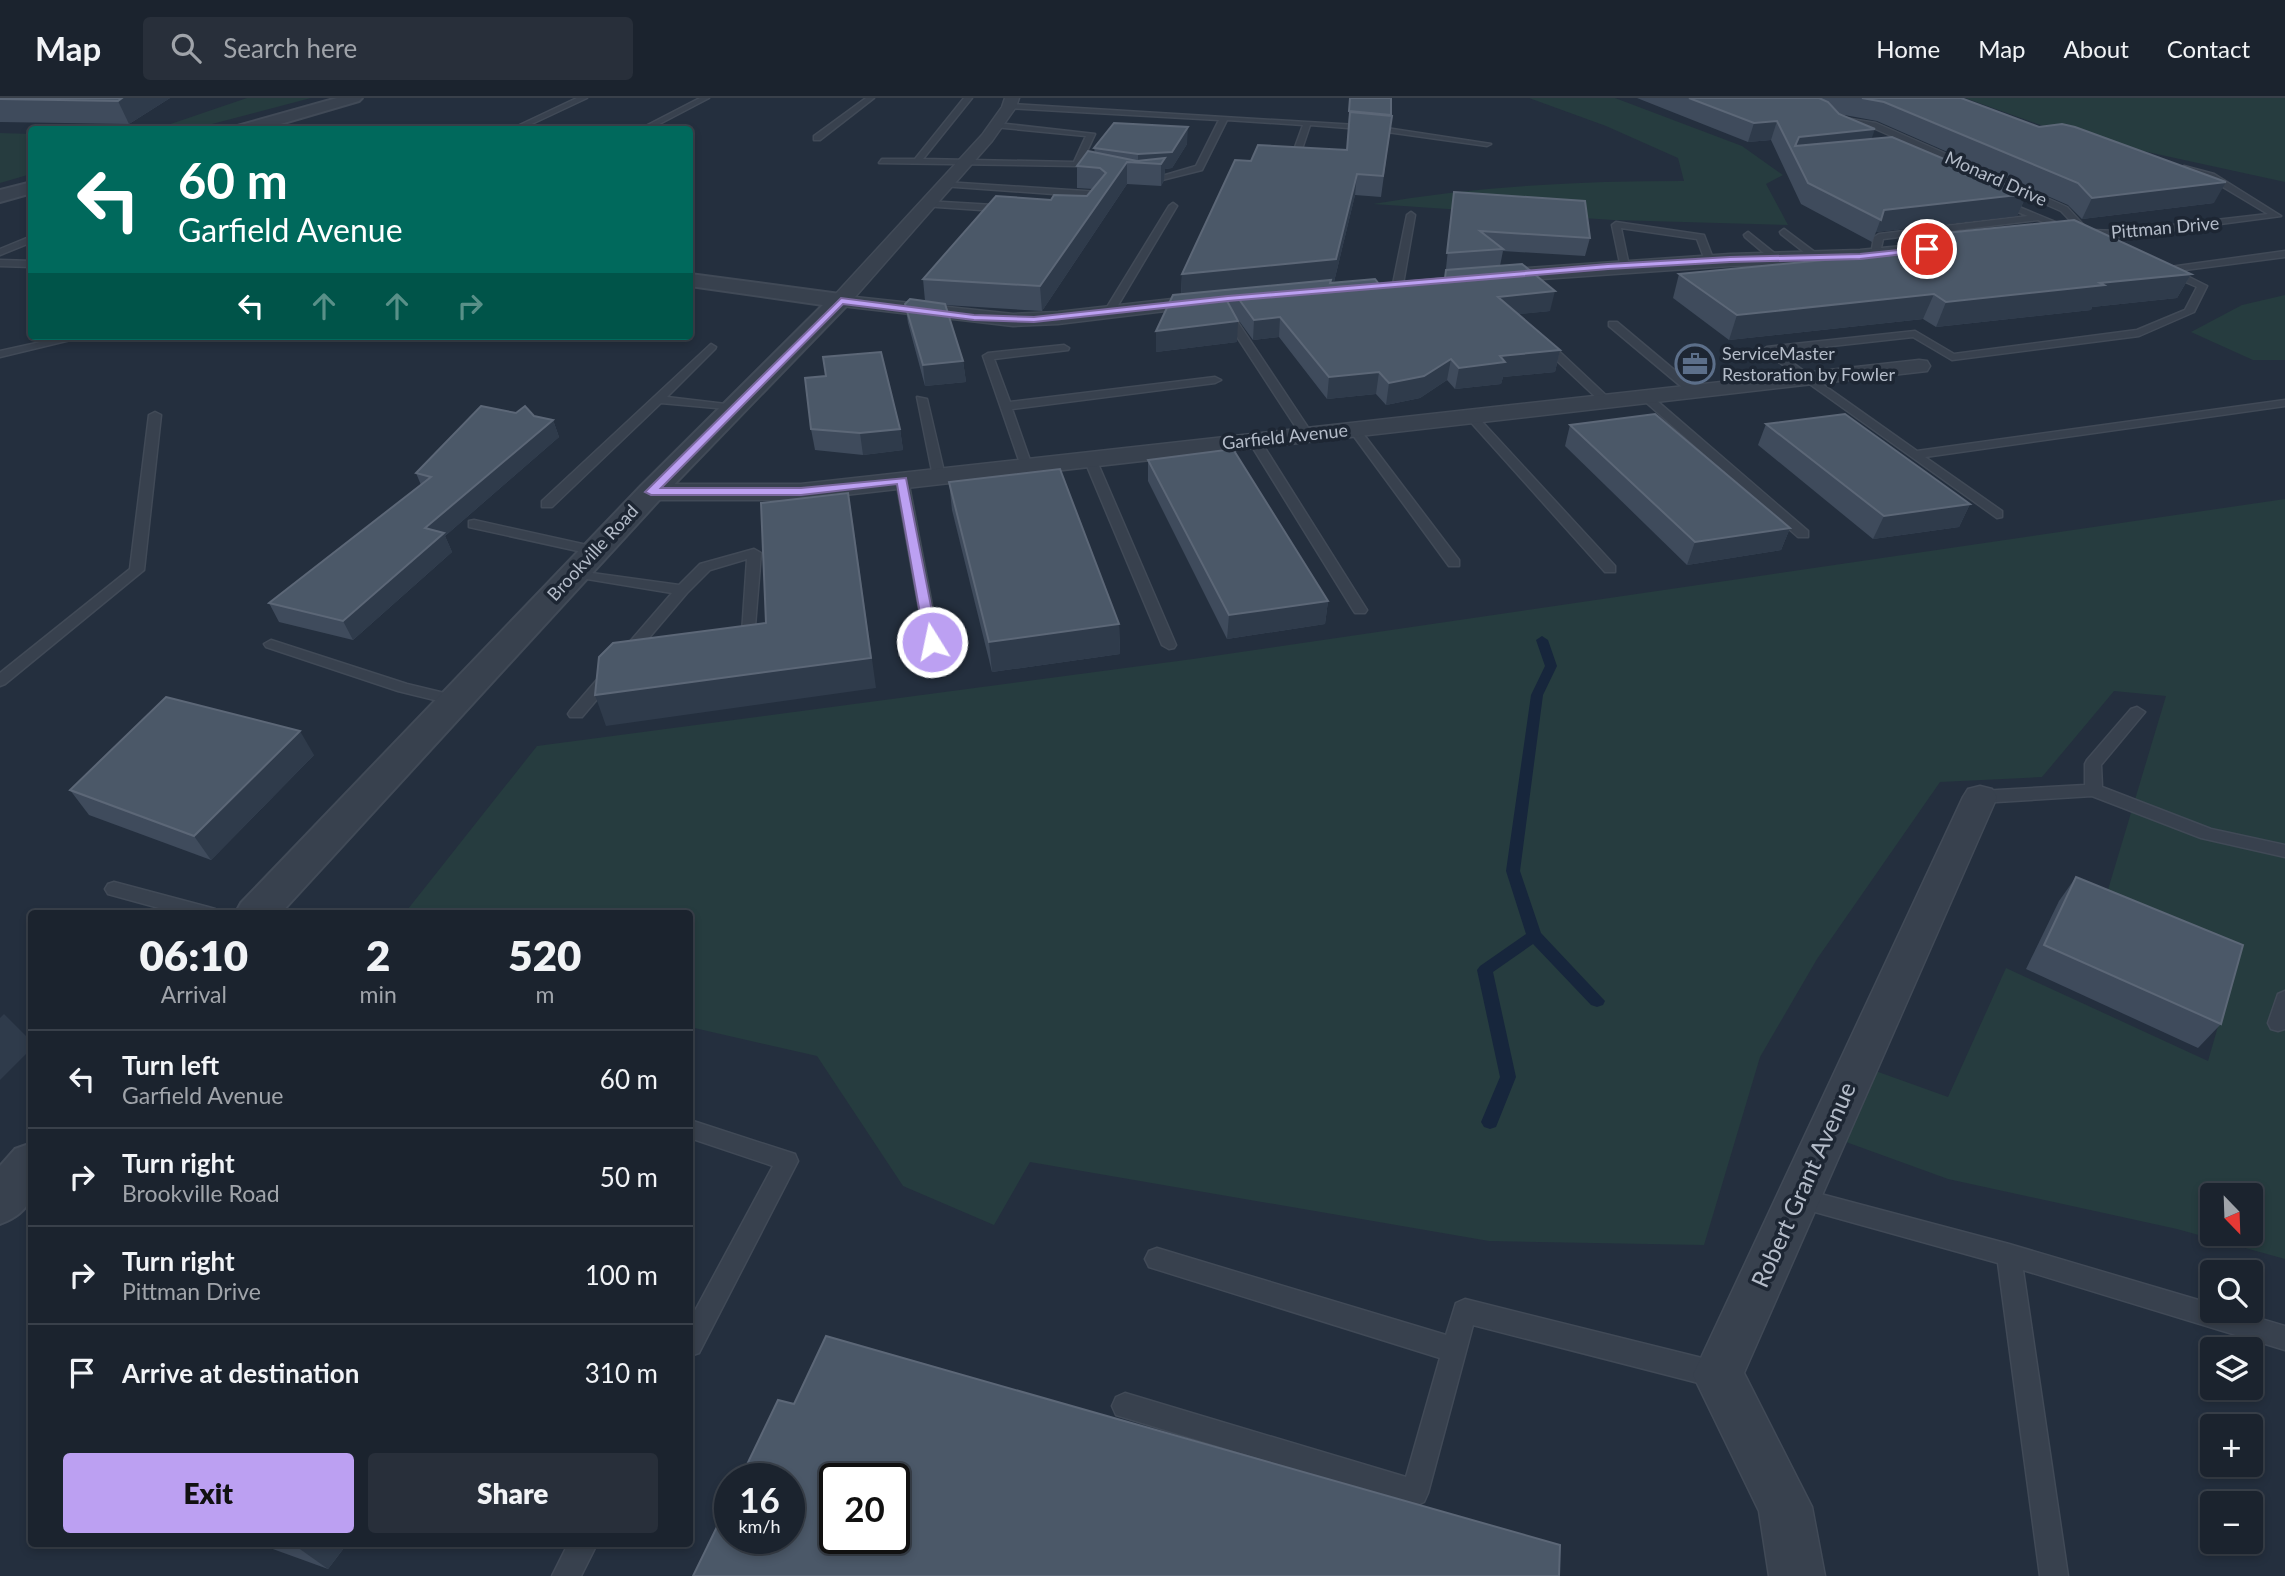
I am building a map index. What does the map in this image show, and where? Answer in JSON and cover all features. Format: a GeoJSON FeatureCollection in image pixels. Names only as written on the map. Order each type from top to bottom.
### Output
{"type":"FeatureCollection","features":[{"type":"Feature","properties":{"kind":"street"},"geometry":{"type":"LineString","coordinates":[[254,126],[354,98]]}},
{"type":"Feature","properties":{"kind":"street","name":"Brookville Road"},"geometry":{"type":"LineString","coordinates":[[259,910],[651,492],[841,301],[997,125],[1011,102]]}},
{"type":"Feature","properties":{"kind":"street"},"geometry":{"type":"LineString","coordinates":[[0,196],[28,188]]}},
{"type":"Feature","properties":{"kind":"street","name":"Pittman Drive"},"geometry":{"type":"LineString","coordinates":[[1463,279],[1709,261],[1876,255],[2085,233]]}},
{"type":"Feature","properties":{"kind":"street"},"geometry":{"type":"LineString","coordinates":[[693,280],[841,301],[1013,320],[1241,297]]}},
{"type":"Feature","properties":{"kind":"street"},"geometry":{"type":"LineString","coordinates":[[1391,284],[1424,282]]}},
{"type":"Feature","properties":{"kind":"street"},"geometry":{"type":"LineString","coordinates":[[761,290],[787,301],[799,314],[803,338]]}},
{"type":"Feature","properties":{"kind":"street","name":"Garfield Avenue"},"geometry":{"type":"LineString","coordinates":[[651,492],[801,492],[1919,366]]}},
{"type":"Feature","properties":{"kind":"street","name":"Robert Grant Avenue"},"geometry":{"type":"LineString","coordinates":[[1718,1374],[1980,797]]}},
{"type":"Feature","properties":{"kind":"street"},"geometry":{"type":"LineString","coordinates":[[0,1202],[28,1169]]}},
{"type":"Feature","properties":{"kind":"street"},"geometry":{"type":"LineString","coordinates":[[1718,1374],[1785,1507],[1797,1576]]}},
{"type":"Feature","properties":{"kind":"lane"},"geometry":{"type":"LineString","coordinates":[[521,126],[583,98]]}},
{"type":"Feature","properties":{"kind":"lane"},"geometry":{"type":"LineString","coordinates":[[649,126],[705,98]]}},
{"type":"Feature","properties":{"kind":"lane"},"geometry":{"type":"LineString","coordinates":[[817,138],[870,98]]}},
{"type":"Feature","properties":{"kind":"lane"},"geometry":{"type":"LineString","coordinates":[[918,161],[968,98]]}},
{"type":"Feature","properties":{"kind":"lane"},"geometry":{"type":"LineString","coordinates":[[1011,102],[1373,128],[1487,144]]}},
{"type":"Feature","properties":{"kind":"lane","name":"Monard Drive"},"geometry":{"type":"LineString","coordinates":[[1836,129],[1826,117],[1873,125],[2064,209],[2085,233]]}},
{"type":"Feature","properties":{"kind":"lane"},"geometry":{"type":"LineString","coordinates":[[1125,176],[1162,178],[1199,168],[1224,118]]}},
{"type":"Feature","properties":{"kind":"lane"},"geometry":{"type":"LineString","coordinates":[[1294,161],[1307,123]]}},
{"type":"Feature","properties":{"kind":"lane"},"geometry":{"type":"LineString","coordinates":[[997,125],[1091,134],[1077,163]]}},
{"type":"Feature","properties":{"kind":"lane"},"geometry":{"type":"LineString","coordinates":[[882,161],[1077,163],[1089,169]]}},
{"type":"Feature","properties":{"kind":"lane","name":"Pittman Drive"},"geometry":{"type":"LineString","coordinates":[[2085,233],[2121,234],[2277,216],[2211,176],[2171,164]]}},
{"type":"Feature","properties":{"kind":"lane"},"geometry":{"type":"LineString","coordinates":[[945,184],[1100,195],[1086,214]]}},
{"type":"Feature","properties":{"kind":"lane","name":"Monard Drive"},"geometry":{"type":"LineString","coordinates":[[1986,196],[2036,218],[2085,233]]}},
{"type":"Feature","properties":{"kind":"lane"},"geometry":{"type":"LineString","coordinates":[[926,204],[1019,210]]}},
{"type":"Feature","properties":{"kind":"lane"},"geometry":{"type":"LineString","coordinates":[[1109,312],[1173,206]]}},
{"type":"Feature","properties":{"kind":"lane"},"geometry":{"type":"LineString","coordinates":[[1391,284],[1411,215]]}},
{"type":"Feature","properties":{"kind":"lane"},"geometry":{"type":"LineString","coordinates":[[1876,255],[1879,237],[2036,218]]}},
{"type":"Feature","properties":{"kind":"lane"},"geometry":{"type":"LineString","coordinates":[[1624,266],[1616,225],[1701,237],[1709,261]]}},
{"type":"Feature","properties":{"kind":"lane"},"geometry":{"type":"LineString","coordinates":[[1784,232],[1817,258]]}},
{"type":"Feature","properties":{"kind":"lane"},"geometry":{"type":"LineString","coordinates":[[2085,233],[2117,247]]}},
{"type":"Feature","properties":{"kind":"lane"},"geometry":{"type":"LineString","coordinates":[[1748,235],[1775,258]]}},
{"type":"Feature","properties":{"kind":"lane"},"geometry":{"type":"LineString","coordinates":[[0,252],[28,241]]}},
{"type":"Feature","properties":{"kind":"lane"},"geometry":{"type":"LineString","coordinates":[[2166,270],[2285,254]]}},
{"type":"Feature","properties":{"kind":"lane"},"geometry":{"type":"LineString","coordinates":[[0,262],[28,264]]}},
{"type":"Feature","properties":{"kind":"lane"},"geometry":{"type":"LineString","coordinates":[[1997,514],[1767,351],[1915,334],[1952,357],[2139,333],[2189,312],[2202,286],[2154,264]]}},
{"type":"Feature","properties":{"kind":"lane"},"geometry":{"type":"LineString","coordinates":[[1233,323],[1307,435]]}},
{"type":"Feature","properties":{"kind":"lane"},"geometry":{"type":"LineString","coordinates":[[1613,324],[1693,391]]}},
{"type":"Feature","properties":{"kind":"lane"},"geometry":{"type":"LineString","coordinates":[[1531,331],[1606,401]]}},
{"type":"Feature","properties":{"kind":"lane"},"geometry":{"type":"LineString","coordinates":[[0,354],[64,340]]}},
{"type":"Feature","properties":{"kind":"lane"},"geometry":{"type":"LineString","coordinates":[[547,504],[711,347]]}},
{"type":"Feature","properties":{"kind":"lane"},"geometry":{"type":"LineString","coordinates":[[1026,466],[988,356],[1064,348]]}},
{"type":"Feature","properties":{"kind":"lane"},"geometry":{"type":"LineString","coordinates":[[1005,406],[1215,380]]}},
{"type":"Feature","properties":{"kind":"lane"},"geometry":{"type":"LineString","coordinates":[[1645,396],[1803,534]]}},
{"type":"Feature","properties":{"kind":"lane"},"geometry":{"type":"LineString","coordinates":[[658,399],[734,408]]}},
{"type":"Feature","properties":{"kind":"lane"},"geometry":{"type":"LineString","coordinates":[[922,399],[939,476]]}},
{"type":"Feature","properties":{"kind":"lane"},"geometry":{"type":"LineString","coordinates":[[1914,455],[2285,403]]}},
{"type":"Feature","properties":{"kind":"lane"},"geometry":{"type":"LineString","coordinates":[[0,681],[137,570],[155,415]]}},
{"type":"Feature","properties":{"kind":"lane"},"geometry":{"type":"LineString","coordinates":[[1471,416],[1610,569]]}},
{"type":"Feature","properties":{"kind":"lane"},"geometry":{"type":"LineString","coordinates":[[1354,429],[1454,563]]}},
{"type":"Feature","properties":{"kind":"lane"},"geometry":{"type":"LineString","coordinates":[[1254,440],[1360,610]]}},
{"type":"Feature","properties":{"kind":"lane"},"geometry":{"type":"LineString","coordinates":[[1090,459],[1169,645]]}},
{"type":"Feature","properties":{"kind":"lane"},"geometry":{"type":"LineString","coordinates":[[902,480],[932,642]]}},
{"type":"Feature","properties":{"kind":"lane"},"geometry":{"type":"LineString","coordinates":[[474,524],[585,562],[682,590]]}},
{"type":"Feature","properties":{"kind":"lane"},"geometry":{"type":"LineString","coordinates":[[576,714],[682,590],[705,567],[754,553],[748,648],[735,650]]}},
{"type":"Feature","properties":{"kind":"lane"},"geometry":{"type":"LineString","coordinates":[[271,644],[403,688],[455,700]]}},
{"type":"Feature","properties":{"kind":"lane"},"geometry":{"type":"LineString","coordinates":[[617,666],[643,663]]}},
{"type":"Feature","properties":{"kind":"lane"},"geometry":{"type":"LineString","coordinates":[[2094,790],[2093,765],[2137,712]]}},
{"type":"Feature","properties":{"kind":"lane"},"geometry":{"type":"LineString","coordinates":[[1980,797],[2094,790],[2207,834],[2285,851]]}},
{"type":"Feature","properties":{"kind":"lane"},"geometry":{"type":"LineString","coordinates":[[114,889],[193,910]]}},
{"type":"Feature","properties":{"kind":"lane"},"geometry":{"type":"LineString","coordinates":[[2278,1023],[2285,999]]}},
{"type":"Feature","properties":{"kind":"lane"},"geometry":{"type":"LineString","coordinates":[[693,1130],[787,1161],[693,1339]]}},
{"type":"Feature","properties":{"kind":"lane"},"geometry":{"type":"LineString","coordinates":[[1798,1198],[2009,1255],[2285,1338]]}},
{"type":"Feature","properties":{"kind":"lane"},"geometry":{"type":"LineString","coordinates":[[2009,1255],[2054,1576]]}},
{"type":"Feature","properties":{"kind":"lane"},"geometry":{"type":"LineString","coordinates":[[1157,1259],[1454,1350]]}},
{"type":"Feature","properties":{"kind":"lane"},"geometry":{"type":"LineString","coordinates":[[1125,1406],[1415,1493],[1465,1311],[1718,1374]]}},
{"type":"Feature","properties":{"kind":"lane"},"geometry":{"type":"LineString","coordinates":[[566,1576],[581,1547]]}},
{"type":"Feature","properties":{"kind":"green space"},"geometry":{"type":"Polygon","coordinates":[[[247,98],[311,98],[204,126],[165,126],[247,98]]]}},
{"type":"Feature","properties":{"kind":"green space"},"geometry":{"type":"Polygon","coordinates":[[[1529,98],[1615,98],[1742,146],[1783,175],[1766,184],[1788,225],[1613,220],[1373,204],[1528,186],[1684,181],[1678,158],[1606,126],[1529,98]]]}},
{"type":"Feature","properties":{"kind":"green space"},"geometry":{"type":"Polygon","coordinates":[[[1965,98],[2285,98],[2285,182],[2065,134],[1965,98]]]}},
{"type":"Feature","properties":{"kind":"green space"},"geometry":{"type":"Polygon","coordinates":[[[0,133],[28,134],[28,175],[0,183],[0,133]]]}},
{"type":"Feature","properties":{"kind":"green space"},"geometry":{"type":"Polygon","coordinates":[[[2285,295],[2285,360],[2253,360],[2191,332],[2242,305],[2285,295]]]}},
{"type":"Feature","properties":{"kind":"green space"},"geometry":{"type":"Polygon","coordinates":[[[2285,499],[2285,1259],[2238,1246],[2263,1246],[2263,1183],[2200,1183],[2200,1235],[1948,1179],[1846,1142],[1870,1069],[1948,1097],[2006,968],[2208,1061],[2234,971],[2101,913],[2166,696],[2114,691],[2042,777],[1940,782],[1817,959],[1760,1057],[1704,1245],[1489,1241],[1030,1162],[994,1225],[903,1186],[817,1056],[693,1028],[693,910],[407,910],[537,746],[1193,659],[2285,499]]]}},
{"type":"Feature","properties":{"kind":"building"},"geometry":{"type":"Polygon","coordinates":[[[0,98],[122,98],[118,101],[0,98]]]}},
{"type":"Feature","properties":{"kind":"building"},"geometry":{"type":"Polygon","coordinates":[[[1350,98],[1391,98],[1391,115],[1349,111],[1350,98]]]}},
{"type":"Feature","properties":{"kind":"building"},"geometry":{"type":"Polygon","coordinates":[[[1689,98],[1819,98],[1828,102],[1839,114],[1875,129],[1799,137],[1795,146],[1892,137],[2027,194],[1884,210],[1881,220],[1808,183],[1777,121],[1754,123],[1689,98]]]}},
{"type":"Feature","properties":{"kind":"building"},"geometry":{"type":"Polygon","coordinates":[[[1862,98],[1961,98],[2039,127],[2062,124],[2075,127],[2226,182],[2092,198],[2078,183],[1884,102],[1862,98]]]}},
{"type":"Feature","properties":{"kind":"building"},"geometry":{"type":"Polygon","coordinates":[[[1350,112],[1392,116],[1383,176],[1357,174],[1336,259],[1182,274],[1235,160],[1251,161],[1258,145],[1347,150],[1350,112]]]}},
{"type":"Feature","properties":{"kind":"building"},"geometry":{"type":"Polygon","coordinates":[[[1114,123],[1188,127],[1172,152],[1138,154],[1094,148],[1114,123]]]}},
{"type":"Feature","properties":{"kind":"building"},"geometry":{"type":"Polygon","coordinates":[[[1088,151],[1137,161],[1165,158],[1161,164],[1127,162],[1040,286],[923,279],[996,196],[1051,200],[1054,195],[1087,196],[1106,173],[1100,168],[1077,166],[1088,151]]]}},
{"type":"Feature","properties":{"kind":"building"},"geometry":{"type":"Polygon","coordinates":[[[1454,192],[1585,201],[1590,238],[1480,231],[1503,249],[1447,253],[1454,192]]]}},
{"type":"Feature","properties":{"kind":"building"},"geometry":{"type":"Polygon","coordinates":[[[2074,220],[2191,274],[1946,302],[1934,294],[1737,315],[1679,274],[1940,249],[1916,236],[2074,220]]]}},
{"type":"Feature","properties":{"kind":"building"},"geometry":{"type":"Polygon","coordinates":[[[1522,264],[1555,291],[1498,297],[1560,350],[1500,356],[1505,362],[1459,368],[1451,359],[1424,376],[1389,383],[1379,372],[1329,377],[1280,317],[1254,320],[1238,298],[1230,298],[1227,301],[1238,321],[1156,331],[1173,295],[1331,280],[1330,283],[1375,279],[1379,284],[1445,278],[1446,270],[1522,264]]]}},
{"type":"Feature","properties":{"kind":"building"},"geometry":{"type":"Polygon","coordinates":[[[910,299],[945,304],[963,361],[923,365],[905,304],[910,299]]]}},
{"type":"Feature","properties":{"kind":"building"},"geometry":{"type":"Polygon","coordinates":[[[881,352],[900,429],[860,433],[811,429],[805,378],[826,376],[823,357],[881,352]]]}},
{"type":"Feature","properties":{"kind":"building"},"geometry":{"type":"Polygon","coordinates":[[[481,406],[516,413],[525,406],[534,416],[553,420],[425,528],[444,533],[343,621],[269,603],[431,477],[416,473],[481,406]]]}},
{"type":"Feature","properties":{"kind":"building"},"geometry":{"type":"Polygon","coordinates":[[[1655,414],[1790,528],[1695,542],[1570,425],[1655,414]]]}},
{"type":"Feature","properties":{"kind":"building"},"geometry":{"type":"Polygon","coordinates":[[[1845,414],[1970,504],[1884,516],[1766,424],[1845,414]]]}},
{"type":"Feature","properties":{"kind":"building"},"geometry":{"type":"Polygon","coordinates":[[[1233,449],[1328,601],[1229,615],[1148,460],[1233,449]]]}},
{"type":"Feature","properties":{"kind":"building"},"geometry":{"type":"Polygon","coordinates":[[[1060,469],[1119,624],[989,642],[949,482],[1060,469]]]}},
{"type":"Feature","properties":{"kind":"building"},"geometry":{"type":"Polygon","coordinates":[[[848,493],[871,658],[595,695],[599,657],[613,643],[766,623],[761,503],[848,493]]]}},
{"type":"Feature","properties":{"kind":"building"},"geometry":{"type":"Polygon","coordinates":[[[166,697],[300,731],[194,836],[70,790],[166,697]]]}},
{"type":"Feature","properties":{"kind":"building"},"geometry":{"type":"Polygon","coordinates":[[[2076,877],[2243,945],[2221,1024],[2044,945],[2076,877]]]}},
{"type":"Feature","properties":{"kind":"building"},"geometry":{"type":"Polygon","coordinates":[[[826,1336],[1560,1545],[1559,1576],[693,1576],[714,1533],[714,1554],[805,1554],[805,1463],[748,1463],[778,1400],[794,1404],[826,1336]]]}},
{"type":"Feature","properties":{"kind":"waterway"},"geometry":{"type":"LineString","coordinates":[[1534,936],[1513,871],[1537,695],[1551,666],[1542,640]]}},
{"type":"Feature","properties":{"kind":"waterway"},"geometry":{"type":"LineString","coordinates":[[1490,1122],[1508,1077],[1485,970],[1534,936]]}},
{"type":"Feature","properties":{"kind":"waterway"},"geometry":{"type":"LineString","coordinates":[[1534,936],[1597,1001]]}},
{"type":"Feature","properties":{"kind":"place","name":"ServiceMaster Restoration by Fowler"},"geometry":{"type":"Point","coordinates":[1695,364]}},
{"type":"Feature","properties":{"kind":"route"},"geometry":{"type":"LineString","coordinates":[[932,642],[902,480],[801,492],[651,492],[841,301],[974,318],[1034,320],[1228,298],[1608,267],[1730,260],[1860,257],[1927,249]]}}]}
